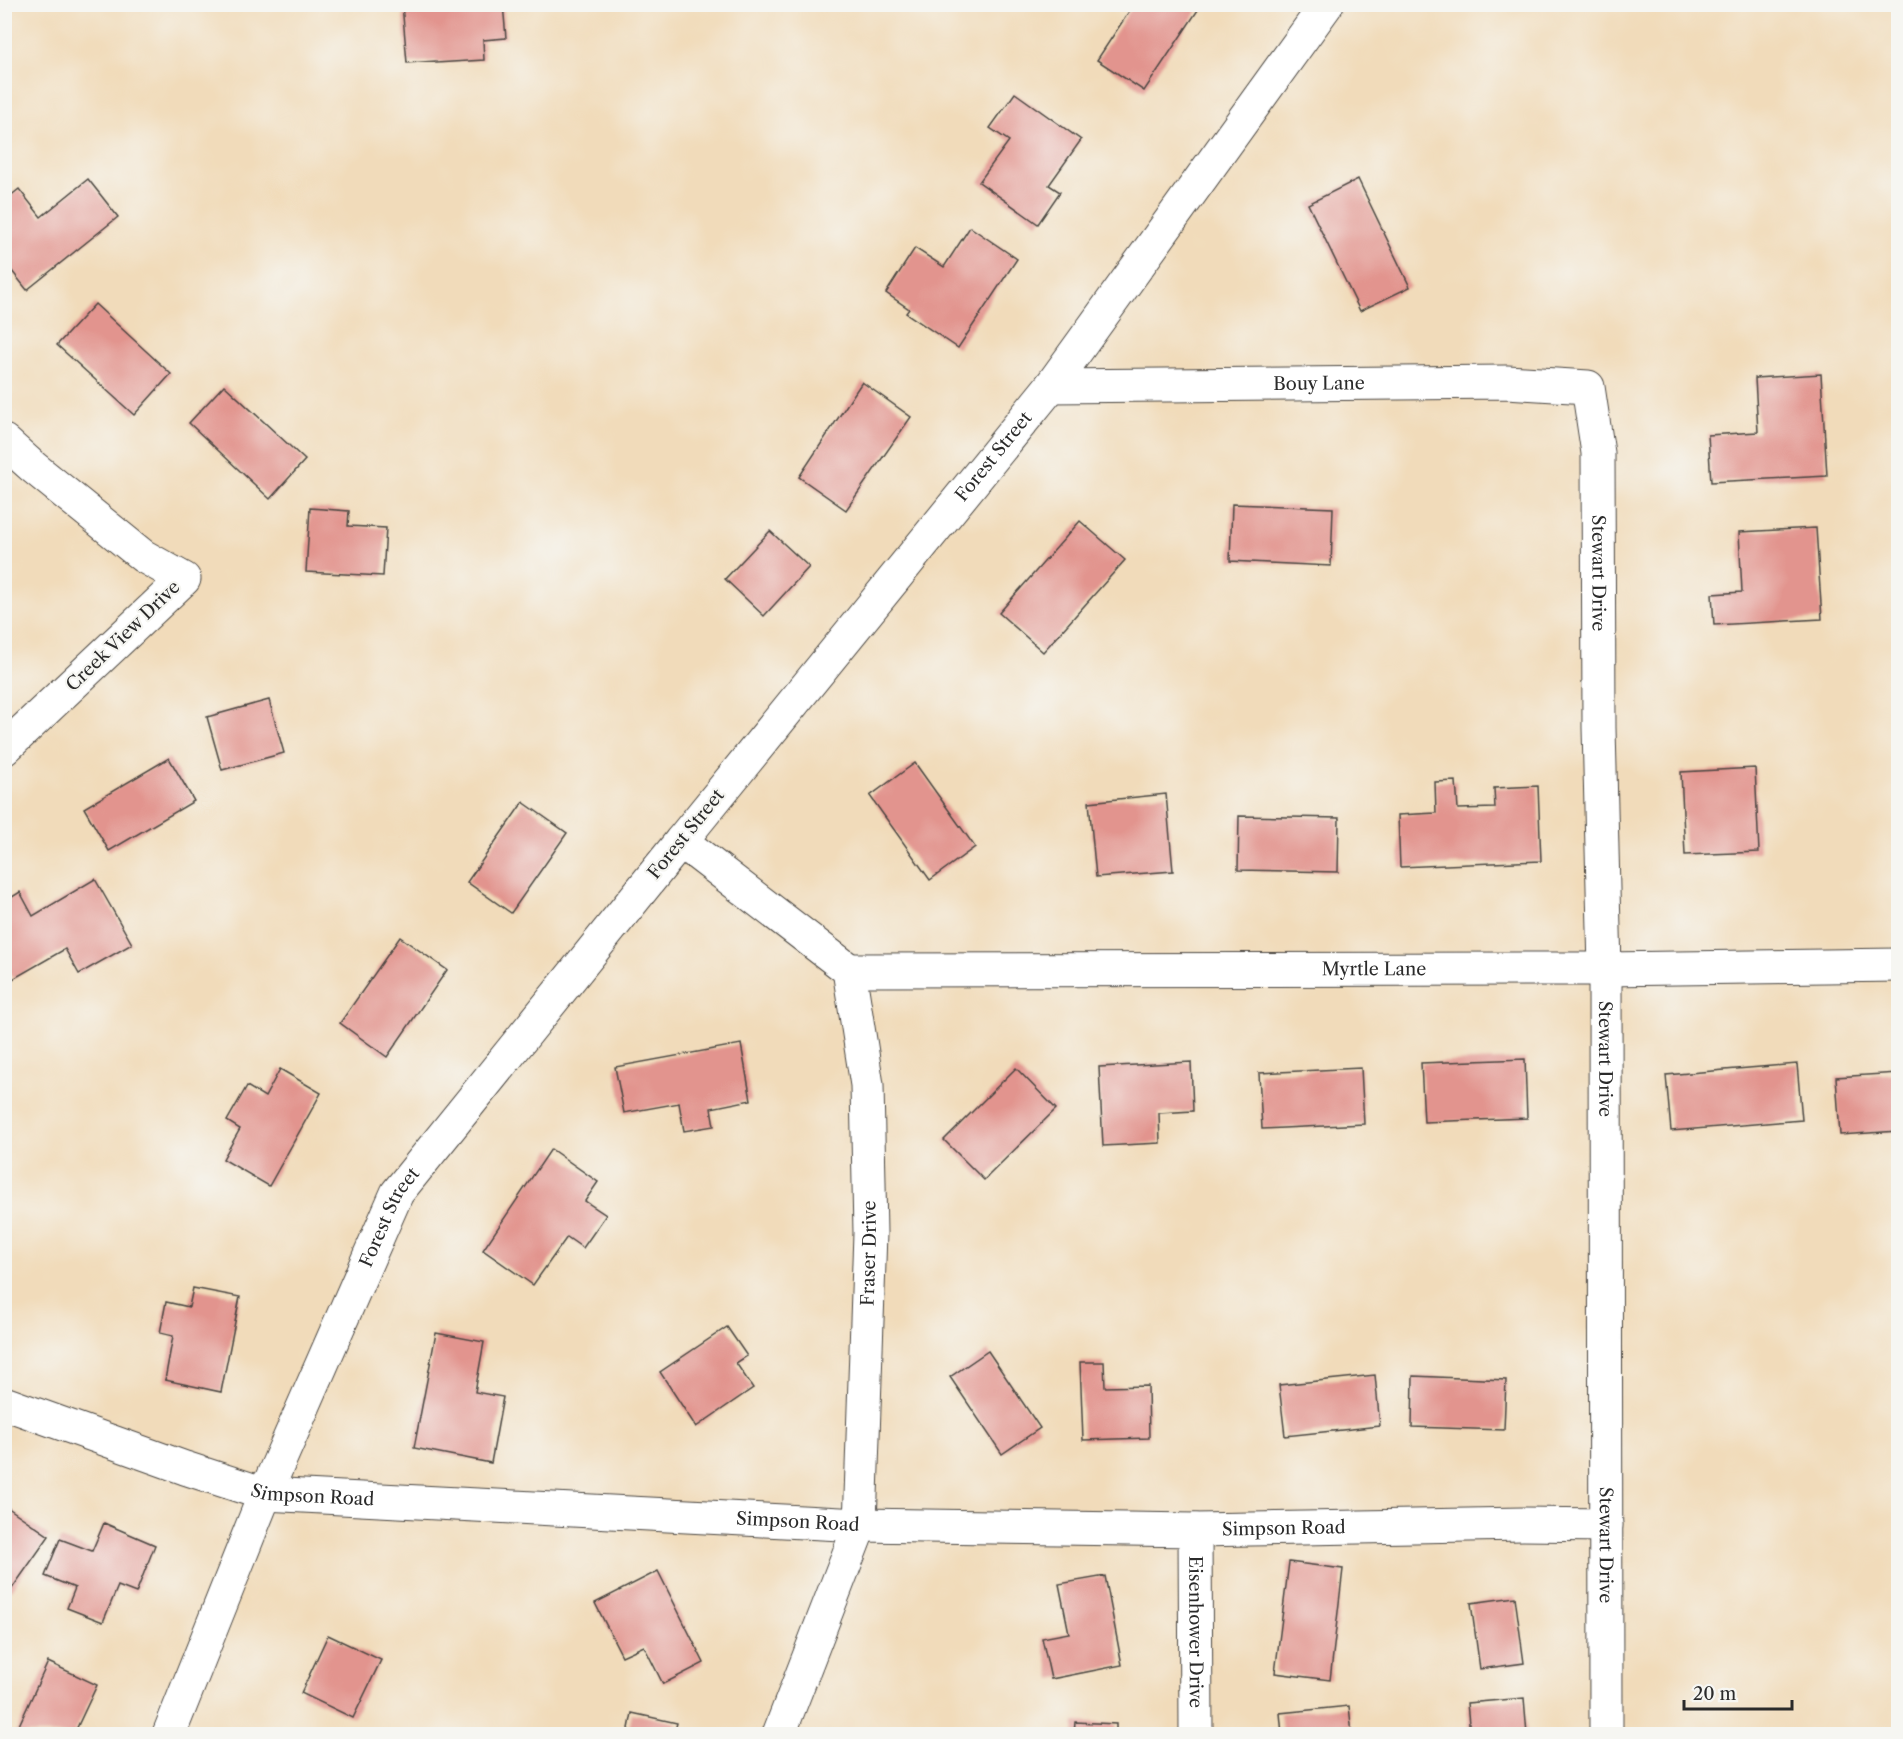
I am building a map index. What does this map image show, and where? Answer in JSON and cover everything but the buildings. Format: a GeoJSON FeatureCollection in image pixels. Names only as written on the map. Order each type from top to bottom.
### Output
{"type":"FeatureCollection","features":[{"type":"Feature","properties":{"kind":"street","name":"Forest Street"},"geometry":{"type":"LineString","coordinates":[[170,1734],[265,1494],[397,1193],[1051,386],[1327,4]]}},
{"type":"Feature","properties":{"kind":"street","name":"Bouy Lane"},"geometry":{"type":"LineString","coordinates":[[1051,386],[1507,382],[1588,387]]}},
{"type":"Feature","properties":{"kind":"street","name":"Stewart Drive"},"geometry":{"type":"LineString","coordinates":[[1588,387],[1598,453],[1599,728],[1605,969],[1606,1734]]}},
{"type":"Feature","properties":{"kind":"street","name":"Creek View Drive"},"geometry":{"type":"LineString","coordinates":[[4,441],[144,556],[184,579],[4,749]]}},
{"type":"Feature","properties":{"kind":"street"},"geometry":{"type":"LineString","coordinates":[[681,841],[849,970]]}},
{"type":"Feature","properties":{"kind":"street","name":"Myrtle Lane"},"geometry":{"type":"LineString","coordinates":[[849,970],[1605,969],[1899,965]]}},
{"type":"Feature","properties":{"kind":"street","name":"Fraser Drive"},"geometry":{"type":"LineString","coordinates":[[779,1734],[860,1525],[870,1233],[867,1085],[849,970]]}},
{"type":"Feature","properties":{"kind":"street","name":"Simpson Road"},"geometry":{"type":"LineString","coordinates":[[4,1403],[265,1494],[860,1525],[1195,1530],[1523,1524],[1606,1525]]}},
{"type":"Feature","properties":{"kind":"street","name":"Eisenhower Drive"},"geometry":{"type":"LineString","coordinates":[[1195,1530],[1197,1734]]}}]}
